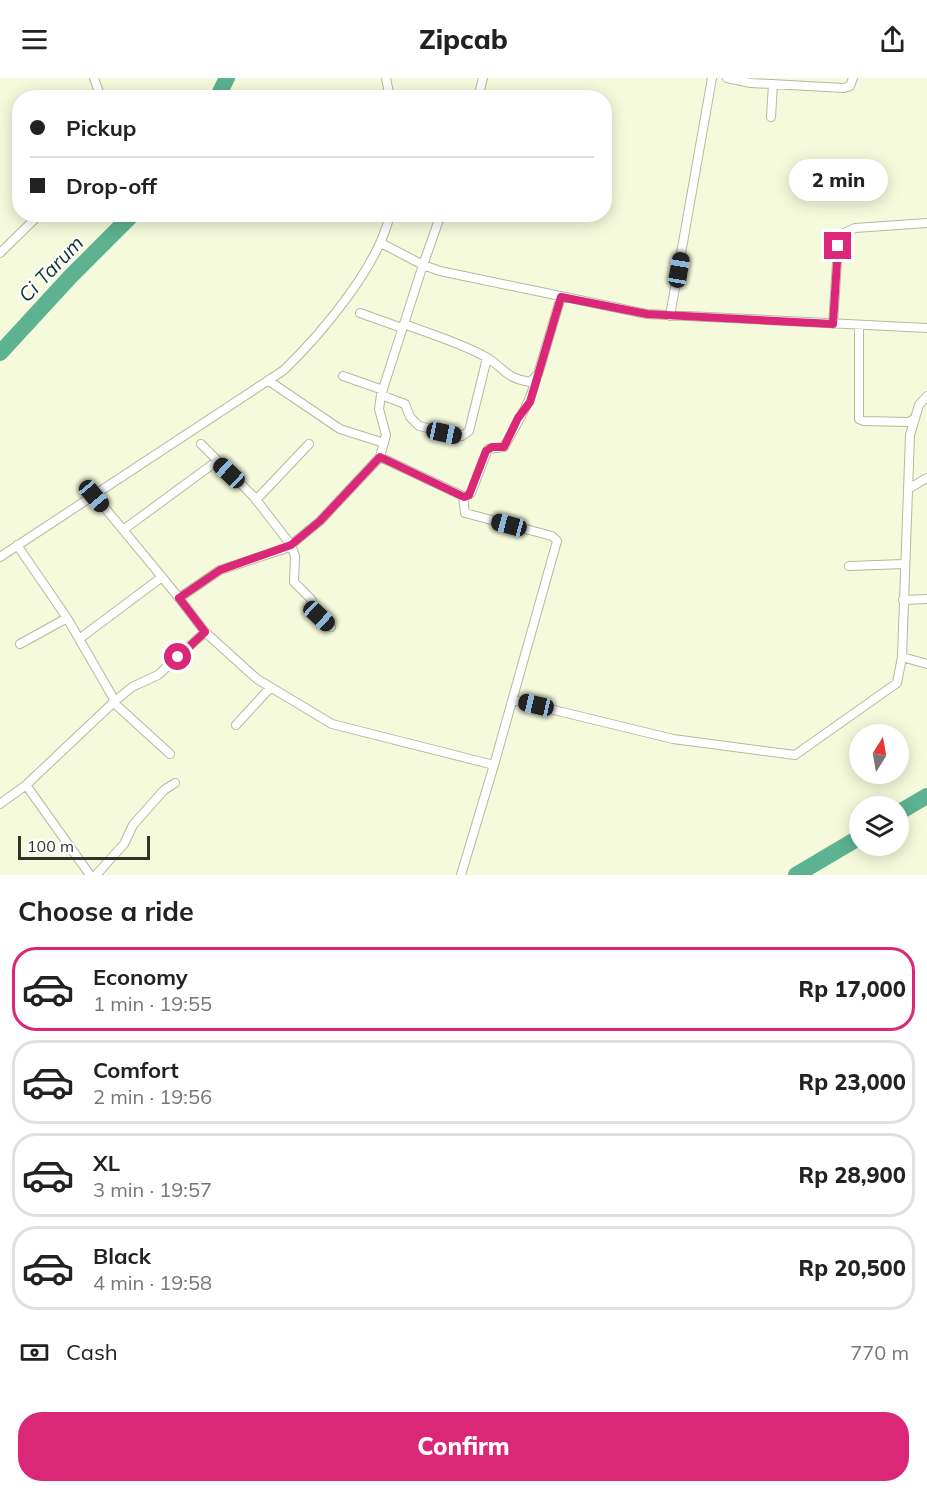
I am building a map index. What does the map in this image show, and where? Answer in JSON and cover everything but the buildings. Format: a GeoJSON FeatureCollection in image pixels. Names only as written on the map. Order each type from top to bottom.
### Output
{"type":"FeatureCollection","features":[{"type":"Feature","properties":{"kind":"street"},"geometry":{"type":"LineString","coordinates":[[670,316],[712,78]]}},
{"type":"Feature","properties":{"kind":"street"},"geometry":{"type":"LineString","coordinates":[[727,78],[773,84],[843,88],[850,86],[853,78]]}},
{"type":"Feature","properties":{"kind":"street"},"geometry":{"type":"LineString","coordinates":[[771,117],[773,84]]}},
{"type":"Feature","properties":{"kind":"street"},"geometry":{"type":"LineString","coordinates":[[0,253],[32,222]]}},
{"type":"Feature","properties":{"kind":"street"},"geometry":{"type":"LineString","coordinates":[[0,557],[269,381],[311,344],[381,243],[388,222]]}},
{"type":"Feature","properties":{"kind":"street"},"geometry":{"type":"LineString","coordinates":[[179,598],[220,570],[291,545],[320,521],[380,457],[385,430],[379,408],[382,392],[438,222]]}},
{"type":"Feature","properties":{"kind":"street"},"geometry":{"type":"LineString","coordinates":[[833,324],[838,246],[842,234],[855,228],[927,223]]}},
{"type":"Feature","properties":{"kind":"street"},"geometry":{"type":"LineString","coordinates":[[381,243],[423,265],[440,271],[647,314],[927,328]]}},
{"type":"Feature","properties":{"kind":"street"},"geometry":{"type":"LineString","coordinates":[[464,497],[471,493],[488,449],[504,447],[518,418],[530,402],[561,297]]}},
{"type":"Feature","properties":{"kind":"street"},"geometry":{"type":"LineString","coordinates":[[360,314],[403,326],[487,358],[512,377],[528,382],[536,378]]}},
{"type":"Feature","properties":{"kind":"street"},"geometry":{"type":"LineString","coordinates":[[859,326],[859,419],[864,422],[908,422],[914,419]]}},
{"type":"Feature","properties":{"kind":"street"},"geometry":{"type":"LineString","coordinates":[[343,376],[405,404],[410,417],[419,426],[462,436],[469,431],[473,419],[487,358]]}},
{"type":"Feature","properties":{"kind":"street"},"geometry":{"type":"LineString","coordinates":[[269,381],[340,429],[384,443]]}},
{"type":"Feature","properties":{"kind":"street"},"geometry":{"type":"LineString","coordinates":[[513,700],[673,739],[796,754],[838,722],[898,682],[902,657],[910,435],[914,419],[927,396]]}},
{"type":"Feature","properties":{"kind":"street"},"geometry":{"type":"LineString","coordinates":[[201,444],[216,462],[256,500],[291,545],[295,556],[294,582],[311,599],[317,614],[331,627]]}},
{"type":"Feature","properties":{"kind":"street"},"geometry":{"type":"LineString","coordinates":[[256,500],[309,444]]}},
{"type":"Feature","properties":{"kind":"street"},"geometry":{"type":"LineString","coordinates":[[380,457],[464,497]]}},
{"type":"Feature","properties":{"kind":"street"},"geometry":{"type":"LineString","coordinates":[[123,530],[216,462]]}},
{"type":"Feature","properties":{"kind":"street"},"geometry":{"type":"LineString","coordinates":[[908,489],[927,478]]}},
{"type":"Feature","properties":{"kind":"street"},"geometry":{"type":"LineString","coordinates":[[94,496],[205,632],[270,688],[341,727],[494,765]]}},
{"type":"Feature","properties":{"kind":"street"},"geometry":{"type":"LineString","coordinates":[[461,875],[557,541],[552,536],[465,513],[464,497]]}},
{"type":"Feature","properties":{"kind":"street"},"geometry":{"type":"LineString","coordinates":[[17,545],[67,618],[114,702],[170,754]]}},
{"type":"Feature","properties":{"kind":"street"},"geometry":{"type":"LineString","coordinates":[[849,566],[904,564]]}},
{"type":"Feature","properties":{"kind":"street"},"geometry":{"type":"LineString","coordinates":[[79,639],[162,577]]}},
{"type":"Feature","properties":{"kind":"street"},"geometry":{"type":"LineString","coordinates":[[903,600],[927,599]]}},
{"type":"Feature","properties":{"kind":"street"},"geometry":{"type":"LineString","coordinates":[[20,644],[67,618]]}},
{"type":"Feature","properties":{"kind":"street"},"geometry":{"type":"LineString","coordinates":[[0,804],[26,785],[114,702],[132,687],[158,675],[205,632]]}},
{"type":"Feature","properties":{"kind":"street"},"geometry":{"type":"LineString","coordinates":[[902,657],[927,664]]}},
{"type":"Feature","properties":{"kind":"street"},"geometry":{"type":"LineString","coordinates":[[236,725],[270,688]]}},
{"type":"Feature","properties":{"kind":"street"},"geometry":{"type":"LineString","coordinates":[[96,875],[124,844],[133,825],[164,790],[175,783]]}},
{"type":"Feature","properties":{"kind":"street"},"geometry":{"type":"LineString","coordinates":[[26,785],[90,875]]}},
{"type":"Feature","properties":{"kind":"waterway","name":"Ci Tarum"},"geometry":{"type":"LineString","coordinates":[[221,90],[227,78]]}},
{"type":"Feature","properties":{"kind":"waterway","name":"Ci Tarum"},"geometry":{"type":"LineString","coordinates":[[0,353],[70,277],[125,222]]}},
{"type":"Feature","properties":{"kind":"waterway","name":"Ci Tarum"},"geometry":{"type":"LineString","coordinates":[[909,807],[927,796]]}},
{"type":"Feature","properties":{"kind":"waterway","name":"Ci Tarum"},"geometry":{"type":"LineString","coordinates":[[796,875],[849,844]]}},
{"type":"Feature","properties":{"kind":"route"},"geometry":{"type":"LineString","coordinates":[[178,657],[205,632],[179,598],[230,565],[291,545],[320,521],[380,457],[464,497],[469,495],[486,451],[492,447],[503,449],[520,414],[530,402],[561,297],[647,314],[742,321],[833,324],[838,246]]}}]}
